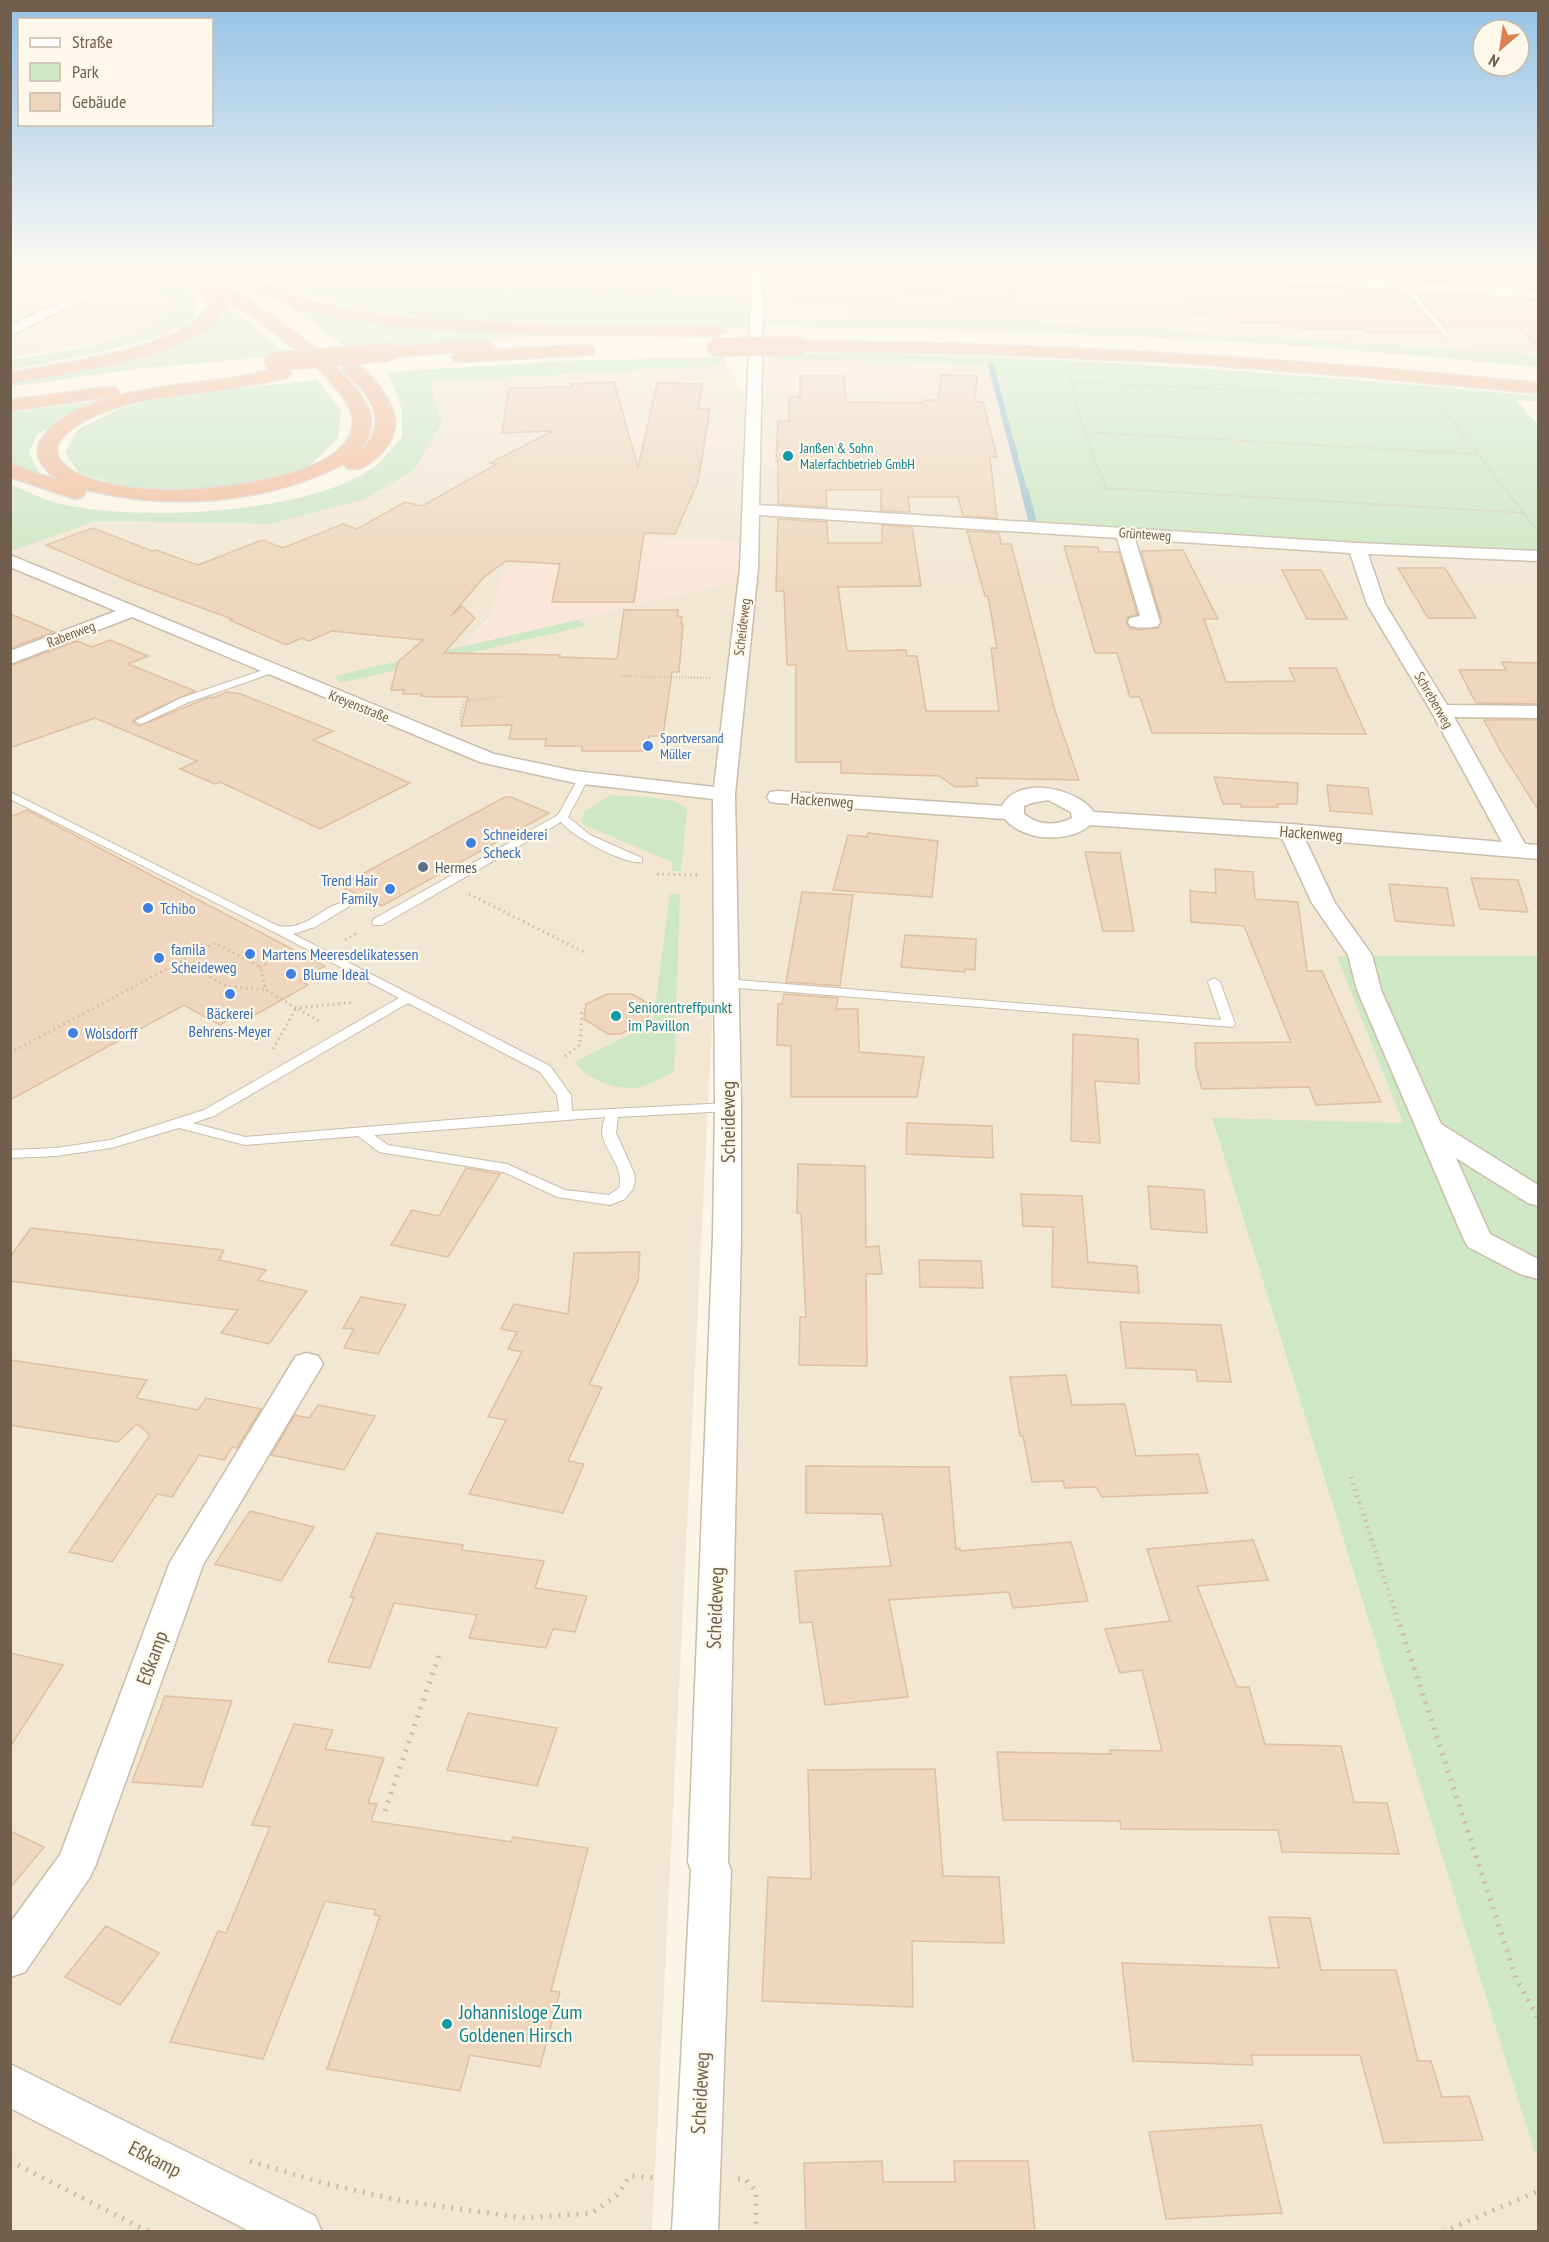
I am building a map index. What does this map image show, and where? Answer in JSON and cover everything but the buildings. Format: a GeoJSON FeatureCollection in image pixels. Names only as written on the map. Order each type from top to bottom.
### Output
{"type":"FeatureCollection","features":[{"type":"Feature","properties":{"kind":"highway"},"geometry":{"type":"LineString","coordinates":[[155,376],[161,376]]}},
{"type":"Feature","properties":{"kind":"highway"},"geometry":{"type":"LineString","coordinates":[[10,406],[224,376]]}},
{"type":"Feature","properties":{"kind":"highway"},"geometry":{"type":"LineString","coordinates":[[255,376],[232,383],[162,391],[83,415],[52,436],[46,446],[46,456],[63,475],[83,483],[109,490],[176,496],[212,494],[268,485],[299,477],[342,456],[361,433],[362,419],[357,405],[345,387],[333,376]]}},
{"type":"Feature","properties":{"kind":"highway"},"geometry":{"type":"LineString","coordinates":[[10,470],[84,495],[126,502],[180,504],[218,501],[290,489],[326,478],[350,467],[373,451],[386,430],[385,408],[358,376]]}},
{"type":"Feature","properties":{"kind":"highway"},"geometry":{"type":"LineString","coordinates":[[1395,376],[1539,388]]}},
{"type":"Feature","properties":{"kind":"highway"},"geometry":{"type":"LineString","coordinates":[[1510,376],[1539,378]]}},
{"type":"Feature","properties":{"kind":"highway"},"geometry":{"type":"LineString","coordinates":[[10,395],[122,380]]}},
{"type":"Feature","properties":{"kind":"street","name":"Scheideweg"},"geometry":{"type":"LineString","coordinates":[[695,2232],[711,1870],[708,1862],[726,1273],[728,1107],[724,794],[748,578],[755,376]]}},
{"type":"Feature","properties":{"kind":"street","name":"Grünteweg"},"geometry":{"type":"LineString","coordinates":[[752,510],[1358,548],[1539,556]]}},
{"type":"Feature","properties":{"kind":"street"},"geometry":{"type":"LineString","coordinates":[[1124,533],[1152,622]]}},
{"type":"Feature","properties":{"kind":"street","name":"Schreberweg"},"geometry":{"type":"LineString","coordinates":[[1358,548],[1376,604],[1528,851]]}},
{"type":"Feature","properties":{"kind":"street","name":"Kreyenstraße"},"geometry":{"type":"LineString","coordinates":[[10,560],[487,758],[534,771],[583,779],[724,794]]}},
{"type":"Feature","properties":{"kind":"street","name":"Rabenweg"},"geometry":{"type":"LineString","coordinates":[[10,658],[132,610]]}},
{"type":"Feature","properties":{"kind":"street"},"geometry":{"type":"LineString","coordinates":[[1441,711],[1539,712]]}},
{"type":"Feature","properties":{"kind":"street"},"geometry":{"type":"LineString","coordinates":[[1010,813],[1011,806],[1016,801],[1048,794],[1071,800],[1079,805],[1083,811],[1083,818]]}},
{"type":"Feature","properties":{"kind":"street","name":"Hackenweg"},"geometry":{"type":"LineString","coordinates":[[777,797],[1010,813],[1020,823],[1040,830],[1062,830],[1079,823],[1083,818],[1290,831],[1528,851]]}},
{"type":"Feature","properties":{"kind":"street"},"geometry":{"type":"LineString","coordinates":[[1290,831],[1328,911],[1353,943],[1367,968],[1369,990],[1478,1240],[1530,1267],[1539,1269]]}},
{"type":"Feature","properties":{"kind":"street"},"geometry":{"type":"LineString","coordinates":[[1431,1130],[1539,1197]]}},
{"type":"Feature","properties":{"kind":"street","name":"Eßkamp"},"geometry":{"type":"LineString","coordinates":[[10,1958],[76,1864],[187,1562],[307,1364]]}},
{"type":"Feature","properties":{"kind":"street","name":"Eßkamp"},"geometry":{"type":"LineString","coordinates":[[10,2085],[299,2232]]}},
{"type":"Feature","properties":{"kind":"lane"},"geometry":{"type":"LineString","coordinates":[[140,721],[184,700],[272,670]]}},
{"type":"Feature","properties":{"kind":"lane"},"geometry":{"type":"LineString","coordinates":[[378,922],[562,817],[583,779]]}},
{"type":"Feature","properties":{"kind":"lane"},"geometry":{"type":"LineString","coordinates":[[10,795],[545,1069],[564,1095],[566,1115]]}},
{"type":"Feature","properties":{"kind":"lane"},"geometry":{"type":"LineString","coordinates":[[562,817],[568,826],[583,836],[638,860]]}},
{"type":"Feature","properties":{"kind":"lane"},"geometry":{"type":"LineString","coordinates":[[275,929],[286,933],[301,929],[344,905]]}},
{"type":"Feature","properties":{"kind":"lane"},"geometry":{"type":"LineString","coordinates":[[726,983],[1229,1024],[1214,982]]}},
{"type":"Feature","properties":{"kind":"lane"},"geometry":{"type":"LineString","coordinates":[[10,1154],[56,1152],[111,1144],[209,1113],[408,998]]}},
{"type":"Feature","properties":{"kind":"lane"},"geometry":{"type":"LineString","coordinates":[[179,1124],[245,1141],[566,1115],[728,1107]]}},
{"type":"Feature","properties":{"kind":"lane"},"geometry":{"type":"LineString","coordinates":[[363,1133],[384,1149],[507,1168],[562,1194],[610,1200],[620,1196],[626,1189],[628,1181],[627,1173],[609,1133],[612,1112]]}},
{"type":"Feature","properties":{"kind":"path"},"geometry":{"type":"LineString","coordinates":[[1069,376],[1084,432],[1106,488],[1525,513]]}},
{"type":"Feature","properties":{"kind":"path"},"geometry":{"type":"LineString","coordinates":[[1071,382],[1328,394]]}},
{"type":"Feature","properties":{"kind":"path"},"geometry":{"type":"LineString","coordinates":[[1430,400],[1438,402],[1539,531]]}},
{"type":"Feature","properties":{"kind":"path"},"geometry":{"type":"LineString","coordinates":[[1084,432],[1478,454]]}},
{"type":"Feature","properties":{"kind":"path"},"geometry":{"type":"LineString","coordinates":[[622,676],[736,679]]}},
{"type":"Feature","properties":{"kind":"path"},"geometry":{"type":"LineString","coordinates":[[454,744],[464,701],[505,696]]}},
{"type":"Feature","properties":{"kind":"path"},"geometry":{"type":"LineString","coordinates":[[657,874],[724,875]]}},
{"type":"Feature","properties":{"kind":"path"},"geometry":{"type":"LineString","coordinates":[[446,883],[584,952]]}},
{"type":"Feature","properties":{"kind":"path"},"geometry":{"type":"LineString","coordinates":[[322,953],[378,922]]}},
{"type":"Feature","properties":{"kind":"path"},"geometry":{"type":"LineString","coordinates":[[10,1053],[215,943],[260,967],[266,990]]}},
{"type":"Feature","properties":{"kind":"path"},"geometry":{"type":"LineString","coordinates":[[181,961],[226,986],[266,990],[296,1008],[370,1000],[388,1009]]}},
{"type":"Feature","properties":{"kind":"path"},"geometry":{"type":"LineString","coordinates":[[1351,1477],[1516,1978],[1539,2018]]}},
{"type":"Feature","properties":{"kind":"path"},"geometry":{"type":"LineString","coordinates":[[385,1810],[439,1655]]}},
{"type":"Feature","properties":{"kind":"path"},"geometry":{"type":"LineString","coordinates":[[247,2160],[323,2184],[402,2201],[525,2218],[592,2213],[617,2195],[630,2176]]}},
{"type":"Feature","properties":{"kind":"path"},"geometry":{"type":"LineString","coordinates":[[10,2161],[149,2232]]}},
{"type":"Feature","properties":{"kind":"path"},"geometry":{"type":"LineString","coordinates":[[756,2191],[756,2232]]}},
{"type":"Feature","properties":{"kind":"path"},"geometry":{"type":"LineString","coordinates":[[1443,2232],[1539,2191]]}},
{"type":"Feature","properties":{"kind":"shaded area"},"geometry":{"type":"Polygon","coordinates":[[[540,376],[733,376],[754,412],[755,390],[925,393],[926,376],[994,376],[1034,527],[1357,548],[1538,556],[1538,956],[1338,956],[1403,1123],[1212,1119],[1535,2154],[1538,2153],[1538,2231],[694,2231],[723,804],[652,2231],[11,2232],[11,502],[96,521],[269,524],[415,469],[428,382],[540,376]],[[917,456],[753,466],[878,469],[917,456]],[[533,567],[464,646],[748,578],[533,567]]]}},
{"type":"Feature","properties":{"kind":"shaded area"},"geometry":{"type":"Polygon","coordinates":[[[755,376],[926,376],[925,393],[755,390],[755,376]]]}},
{"type":"Feature","properties":{"kind":"shaded area"},"geometry":{"type":"Polygon","coordinates":[[[631,426],[754,430],[754,441],[916,443],[879,469],[753,466],[753,448],[622,444],[631,426]]]}},
{"type":"Feature","properties":{"kind":"shaded area"},"geometry":{"type":"Polygon","coordinates":[[[538,533],[750,542],[748,578],[463,646],[489,620],[505,567],[533,567],[538,533]]]}},
{"type":"Feature","properties":{"kind":"green space"},"geometry":{"type":"Polygon","coordinates":[[[30,376],[90,376],[11,387],[10,380],[30,376]]]}},
{"type":"Feature","properties":{"kind":"green space"},"geometry":{"type":"Polygon","coordinates":[[[389,376],[541,376],[429,382],[442,422],[415,469],[365,499],[269,524],[96,521],[11,551],[11,505],[14,504],[11,502],[11,485],[53,502],[126,512],[171,513],[264,505],[307,496],[345,483],[374,467],[402,437],[402,409],[389,376]]]}},
{"type":"Feature","properties":{"kind":"green space"},"geometry":{"type":"Polygon","coordinates":[[[994,376],[1297,376],[1538,396],[1538,402],[1516,400],[1538,425],[1538,556],[1357,548],[1034,527],[994,376]]]}},
{"type":"Feature","properties":{"kind":"green space"},"geometry":{"type":"Polygon","coordinates":[[[317,380],[341,410],[338,438],[309,466],[262,484],[195,492],[129,488],[79,473],[65,453],[78,429],[119,409],[179,394],[317,380]]]}},
{"type":"Feature","properties":{"kind":"green space"},"geometry":{"type":"Polygon","coordinates":[[[114,399],[64,418],[37,435],[29,453],[40,475],[11,463],[10,413],[114,399]]]}},
{"type":"Feature","properties":{"kind":"green space"},"geometry":{"type":"Polygon","coordinates":[[[578,620],[585,626],[340,683],[334,676],[578,620]]]}},
{"type":"Feature","properties":{"kind":"green space"},"geometry":{"type":"Polygon","coordinates":[[[611,795],[664,799],[682,805],[687,810],[681,871],[672,871],[673,863],[663,858],[584,825],[581,820],[585,811],[611,795]]]}},
{"type":"Feature","properties":{"kind":"green space"},"geometry":{"type":"Polygon","coordinates":[[[670,894],[680,894],[674,1072],[649,1084],[634,1088],[609,1085],[593,1078],[574,1062],[653,1023],[670,894]]]}},
{"type":"Feature","properties":{"kind":"green space"},"geometry":{"type":"Polygon","coordinates":[[[1337,956],[1538,956],[1538,2153],[1535,2154],[1212,1118],[1403,1123],[1337,956]]]}},
{"type":"Feature","properties":{"kind":"waterway"},"geometry":{"type":"LineString","coordinates":[[994,376],[1025,494]]}},
{"type":"Feature","properties":{"kind":"waterway"},"geometry":{"type":"LineString","coordinates":[[1025,492],[1034,527]]}},
{"type":"Feature","properties":{"kind":"place","name":"Janßen & Sohn Malerfachbetrieb GmbH"},"geometry":{"type":"Point","coordinates":[788,456]}},
{"type":"Feature","properties":{"kind":"place","name":"Sportversand Müller"},"geometry":{"type":"Point","coordinates":[648,746]}},
{"type":"Feature","properties":{"kind":"place","name":"Schneiderei Scheck"},"geometry":{"type":"Point","coordinates":[471,843]}},
{"type":"Feature","properties":{"kind":"place","name":"Hermes"},"geometry":{"type":"Point","coordinates":[423,867]}},
{"type":"Feature","properties":{"kind":"place","name":"Trend Hair Family"},"geometry":{"type":"Point","coordinates":[390,889]}},
{"type":"Feature","properties":{"kind":"place","name":"Tchibo"},"geometry":{"type":"Point","coordinates":[148,908]}},
{"type":"Feature","properties":{"kind":"place","name":"Martens Meeresdelikatessen"},"geometry":{"type":"Point","coordinates":[250,954]}},
{"type":"Feature","properties":{"kind":"place","name":"famila Scheideweg"},"geometry":{"type":"Point","coordinates":[159,958]}},
{"type":"Feature","properties":{"kind":"place","name":"Blume Ideal"},"geometry":{"type":"Point","coordinates":[291,974]}},
{"type":"Feature","properties":{"kind":"place","name":"Bäckerei Behrens-Meyer"},"geometry":{"type":"Point","coordinates":[230,994]}},
{"type":"Feature","properties":{"kind":"place","name":"Seniorentreffpunkt im Pavillon"},"geometry":{"type":"Point","coordinates":[616,1016]}},
{"type":"Feature","properties":{"kind":"place","name":"Wolsdorff"},"geometry":{"type":"Point","coordinates":[73,1033]}},
{"type":"Feature","properties":{"kind":"place","name":"Johannisloge Zum Goldenen Hirsch"},"geometry":{"type":"Point","coordinates":[447,2024]}}]}
